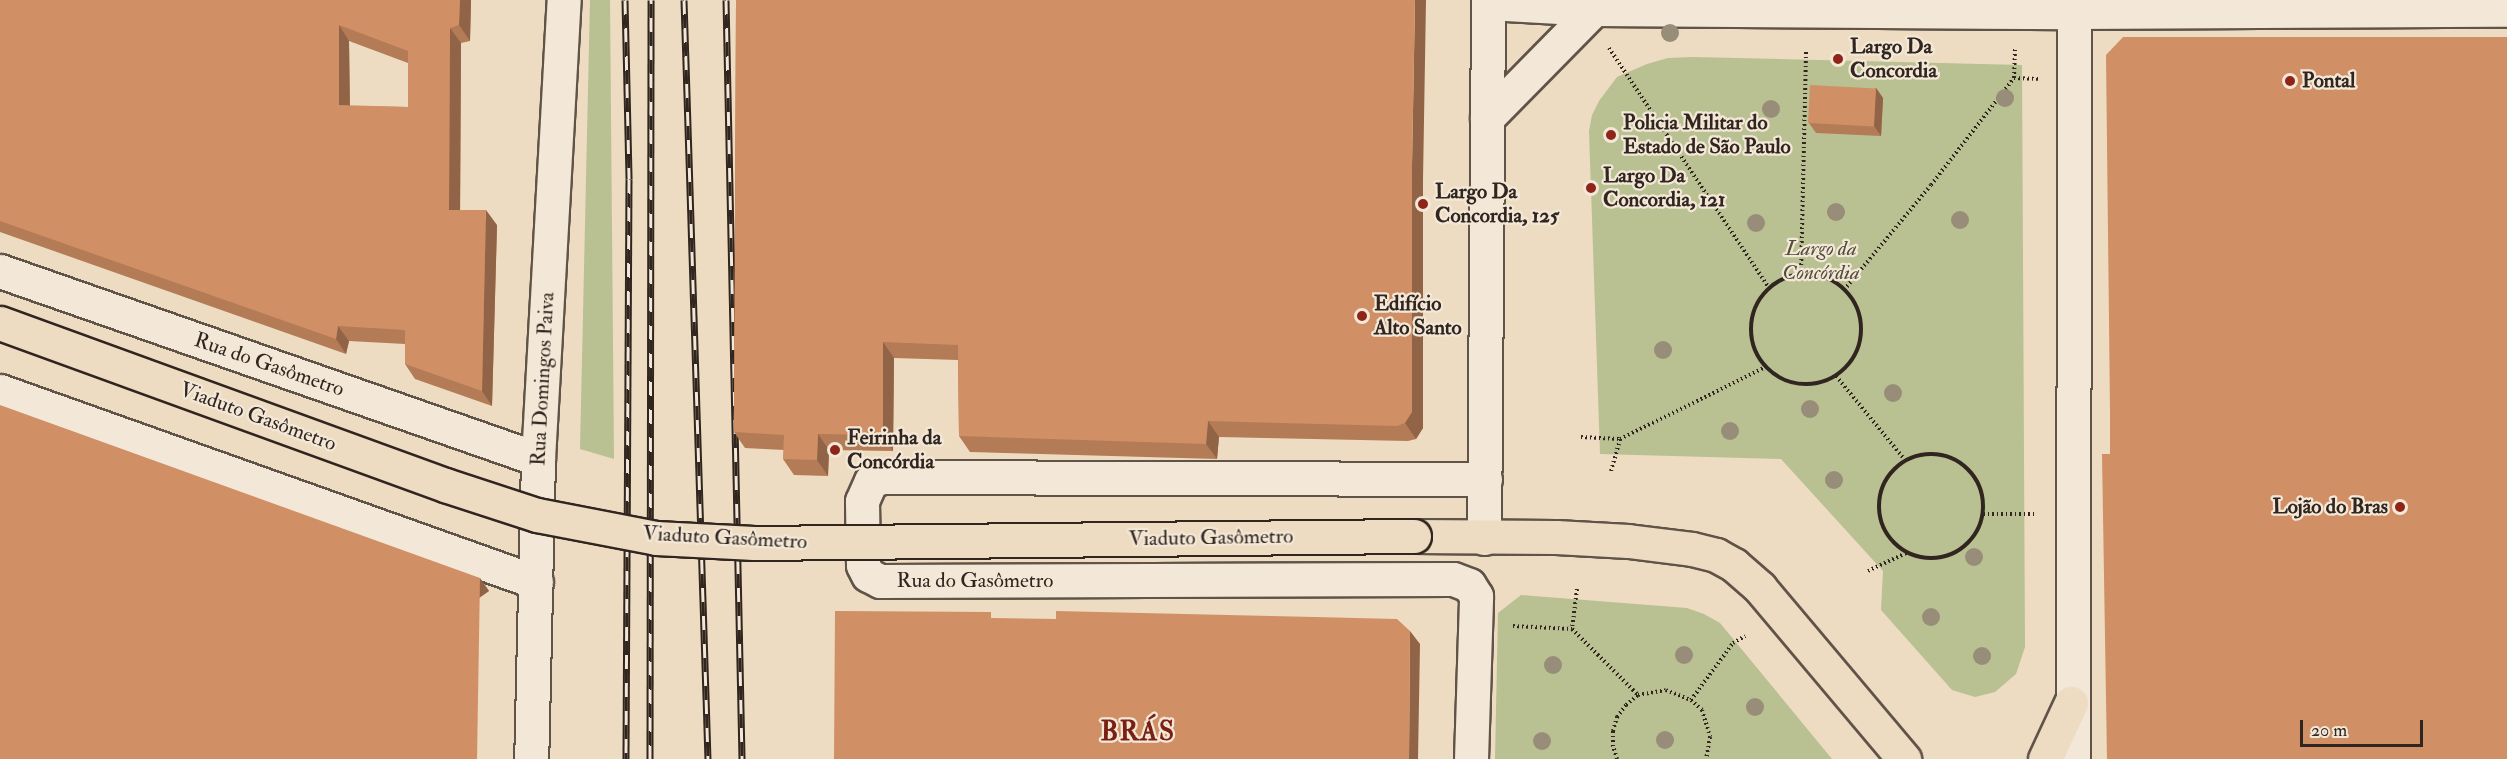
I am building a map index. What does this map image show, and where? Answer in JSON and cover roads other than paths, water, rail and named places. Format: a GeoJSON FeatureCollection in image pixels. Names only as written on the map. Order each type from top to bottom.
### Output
{"type":"FeatureCollection","features":[{"type":"Feature","properties":{"kind":"main road","name":"Viaduto Gasômetro"},"geometry":{"type":"LineString","coordinates":[[0,323],[445,485],[537,515],[656,538],[754,543],[1414,536],[1484,538]]}},
{"type":"Feature","properties":{"kind":"main road"},"geometry":{"type":"LineString","coordinates":[[1484,538],[1556,537],[1628,541],[1692,549],[1716,555],[1734,565],[1760,588],[1904,759]]}},
{"type":"Feature","properties":{"kind":"main road"},"geometry":{"type":"LineString","coordinates":[[2045,759],[2071,703]]}},
{"type":"Feature","properties":{"kind":"street","name":"Rua Domingos Paiva"},"geometry":{"type":"LineString","coordinates":[[531,759],[537,459],[564,0]]}},
{"type":"Feature","properties":{"kind":"street"},"geometry":{"type":"LineString","coordinates":[[1484,538],[1488,2],[1594,9],[2074,6],[2507,10]]}},
{"type":"Feature","properties":{"kind":"street"},"geometry":{"type":"LineString","coordinates":[[2073,759],[2071,703],[2074,6]]}},
{"type":"Feature","properties":{"kind":"street"},"geometry":{"type":"LineString","coordinates":[[1487,118],[1594,9]]}},
{"type":"Feature","properties":{"kind":"street","name":"Rua do Gasômetro"},"geometry":{"type":"LineString","coordinates":[[0,271],[537,459]]}},
{"type":"Feature","properties":{"kind":"street"},"geometry":{"type":"LineString","coordinates":[[0,391],[536,582]]}},
{"type":"Feature","properties":{"kind":"street","name":"Rua do Gasômetro"},"geometry":{"type":"LineString","coordinates":[[1471,759],[1476,596],[1469,585],[1453,579],[880,581],[868,575],[863,565],[862,501],[871,481],[882,477],[1485,479]]}},
{"type":"Feature","properties":{"kind":"railway"},"geometry":{"type":"LineString","coordinates":[[625,0],[629,179],[626,759]]}},
{"type":"Feature","properties":{"kind":"railway"},"geometry":{"type":"LineString","coordinates":[[650,759],[651,0]]}},
{"type":"Feature","properties":{"kind":"railway"},"geometry":{"type":"LineString","coordinates":[[684,0],[708,759]]}},
{"type":"Feature","properties":{"kind":"railway"},"geometry":{"type":"LineString","coordinates":[[726,0],[742,759]]}},
{"type":"Feature","properties":{"kind":"place","name":"Largo Da Concordia"},"geometry":{"type":"Point","coordinates":[1838,59]}},
{"type":"Feature","properties":{"kind":"place","name":"Pontal"},"geometry":{"type":"Point","coordinates":[2290,81]}},
{"type":"Feature","properties":{"kind":"place","name":"Policia Militar do Estado de São Paulo"},"geometry":{"type":"Point","coordinates":[1611,135]}},
{"type":"Feature","properties":{"kind":"place","name":"Largo Da Concordia, 121"},"geometry":{"type":"Point","coordinates":[1591,188]}},
{"type":"Feature","properties":{"kind":"place","name":"Largo Da Concordia, 125"},"geometry":{"type":"Point","coordinates":[1423,204]}},
{"type":"Feature","properties":{"kind":"place","name":"Edifício Alto Santo"},"geometry":{"type":"Point","coordinates":[1362,316]}},
{"type":"Feature","properties":{"kind":"place","name":"Feirinha da Concórdia"},"geometry":{"type":"Point","coordinates":[835,450]}},
{"type":"Feature","properties":{"kind":"place","name":"Lojão do Bras"},"geometry":{"type":"Point","coordinates":[2400,507]}},
{"type":"Feature","properties":{"kind":"district","name":"BRÁS"},"geometry":{"type":"Point","coordinates":[1138,732]}},
{"type":"Feature","properties":{"kind":"park label","name":"Largo da Concórdia"},"geometry":{"type":"Point","coordinates":[1821,261]}}]}
